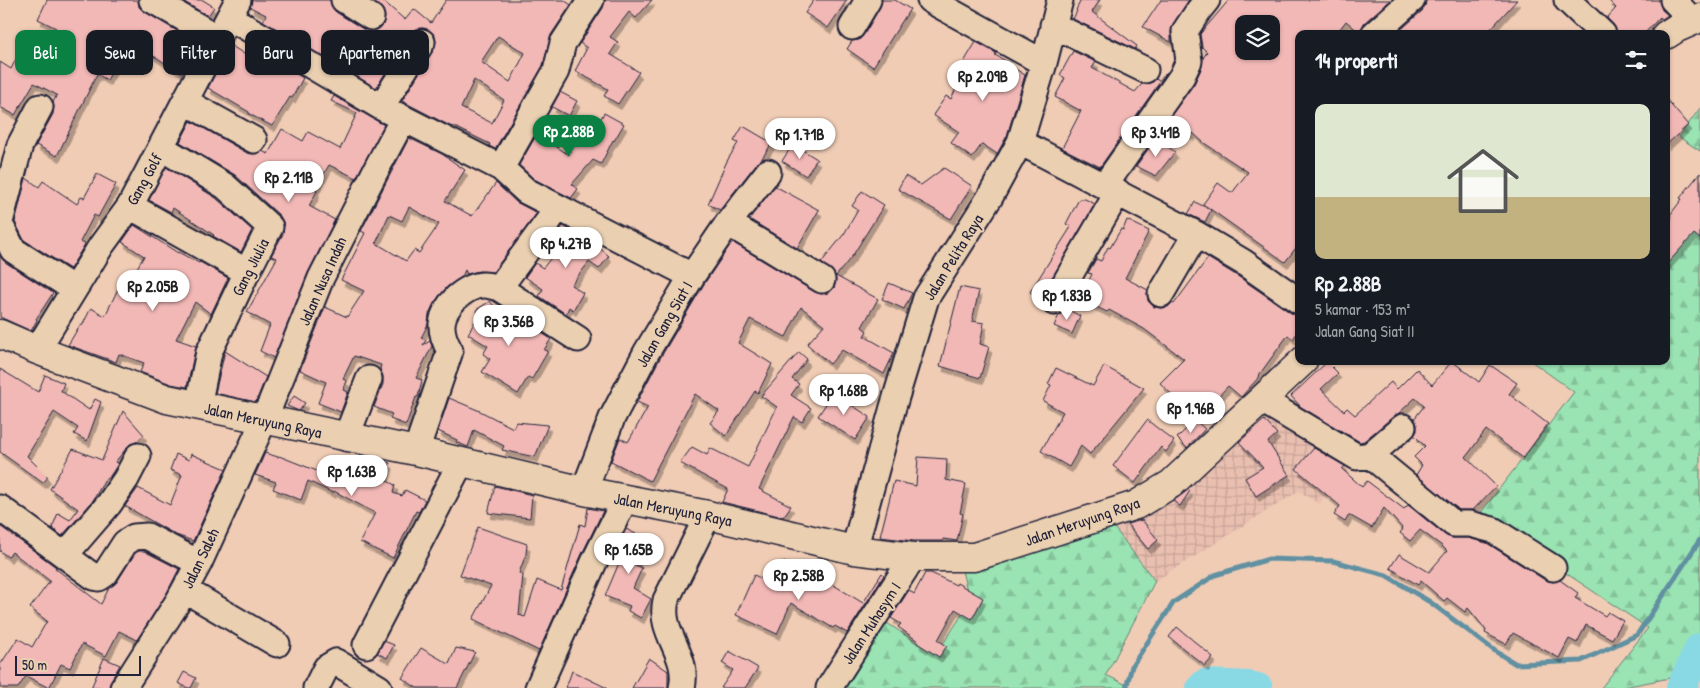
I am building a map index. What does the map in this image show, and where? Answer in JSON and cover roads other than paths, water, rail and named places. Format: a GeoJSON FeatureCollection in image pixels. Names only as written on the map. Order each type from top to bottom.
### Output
{"type":"FeatureCollection","features":[{"type":"Feature","properties":{"kind":"main road"},"geometry":{"type":"LineString","coordinates":[[1670,33],[1696,19]]}},
{"type":"Feature","properties":{"kind":"main road","name":"Jalan Meruyung Raya"},"geometry":{"type":"LineString","coordinates":[[0,334],[167,399],[346,438],[416,451],[584,491],[708,515],[854,550],[913,557],[974,557],[1136,505],[1172,484],[1298,365]]}},
{"type":"Feature","properties":{"kind":"street"},"geometry":{"type":"LineString","coordinates":[[152,0],[228,18],[403,119],[501,168],[526,191],[692,276]]}},
{"type":"Feature","properties":{"kind":"street"},"geometry":{"type":"LineString","coordinates":[[344,0],[371,17]]}},
{"type":"Feature","properties":{"kind":"street"},"geometry":{"type":"LineString","coordinates":[[501,168],[556,70],[563,43],[591,0]]}},
{"type":"Feature","properties":{"kind":"street"},"geometry":{"type":"LineString","coordinates":[[852,27],[868,0]]}},
{"type":"Feature","properties":{"kind":"street","name":"Jalan Pelita Raya"},"geometry":{"type":"LineString","coordinates":[[854,550],[893,407],[926,298],[990,197],[1020,142],[1044,63],[1060,0]]}},
{"type":"Feature","properties":{"kind":"street"},"geometry":{"type":"LineString","coordinates":[[1054,302],[1112,189],[1182,76],[1189,61],[1185,31],[1207,0]]}},
{"type":"Feature","properties":{"kind":"street"},"geometry":{"type":"LineString","coordinates":[[1378,30],[1412,0]]}},
{"type":"Feature","properties":{"kind":"street"},"geometry":{"type":"LineString","coordinates":[[1567,0],[1599,30]]}},
{"type":"Feature","properties":{"kind":"street"},"geometry":{"type":"LineString","coordinates":[[1673,0],[1696,19]]}},
{"type":"Feature","properties":{"kind":"street"},"geometry":{"type":"LineString","coordinates":[[945,3],[1044,63]]}},
{"type":"Feature","properties":{"kind":"street","name":"Gang Golf"},"geometry":{"type":"LineString","coordinates":[[37,350],[101,246],[130,206],[186,102],[228,18]]}},
{"type":"Feature","properties":{"kind":"street"},"geometry":{"type":"LineString","coordinates":[[1053,25],[1145,70]]}},
{"type":"Feature","properties":{"kind":"street"},"geometry":{"type":"LineString","coordinates":[[382,107],[402,75]]}},
{"type":"Feature","properties":{"kind":"street"},"geometry":{"type":"LineString","coordinates":[[186,102],[254,140]]}},
{"type":"Feature","properties":{"kind":"street"},"geometry":{"type":"LineString","coordinates":[[40,107],[20,146],[0,223],[13,250],[74,289]]}},
{"type":"Feature","properties":{"kind":"street","name":"Jalan Nusa Indah"},"geometry":{"type":"LineString","coordinates":[[264,420],[321,278],[403,119]]}},
{"type":"Feature","properties":{"kind":"street"},"geometry":{"type":"LineString","coordinates":[[1020,142],[1196,234],[1243,262],[1295,298]]}},
{"type":"Feature","properties":{"kind":"street","name":"Gang Jiulia"},"geometry":{"type":"LineString","coordinates":[[162,148],[225,186],[270,227],[209,352],[198,406]]}},
{"type":"Feature","properties":{"kind":"street","name":"Jalan Gang Siat I"},"geometry":{"type":"LineString","coordinates":[[584,491],[612,418],[646,353],[692,276],[728,223],[768,172]]}},
{"type":"Feature","properties":{"kind":"street"},"geometry":{"type":"LineString","coordinates":[[130,206],[247,272]]}},
{"type":"Feature","properties":{"kind":"street"},"geometry":{"type":"LineString","coordinates":[[499,288],[558,208]]}},
{"type":"Feature","properties":{"kind":"street"},"geometry":{"type":"LineString","coordinates":[[728,223],[822,280]]}},
{"type":"Feature","properties":{"kind":"street"},"geometry":{"type":"LineString","coordinates":[[1161,294],[1196,234]]}},
{"type":"Feature","properties":{"kind":"street"},"geometry":{"type":"LineString","coordinates":[[416,451],[450,351],[444,342],[442,332],[444,312],[463,291],[474,286],[486,284],[499,288],[578,338]]}},
{"type":"Feature","properties":{"kind":"street"},"geometry":{"type":"LineString","coordinates":[[346,438],[369,380]]}},
{"type":"Feature","properties":{"kind":"street"},"geometry":{"type":"LineString","coordinates":[[1262,400],[1357,457],[1370,455],[1403,427]]}},
{"type":"Feature","properties":{"kind":"street","name":"Jalan Saleh"},"geometry":{"type":"LineString","coordinates":[[123,688],[199,563],[264,420]]}},
{"type":"Feature","properties":{"kind":"street"},"geometry":{"type":"LineString","coordinates":[[1370,455],[1454,524],[1470,524],[1493,530],[1553,568]]}},
{"type":"Feature","properties":{"kind":"street"},"geometry":{"type":"LineString","coordinates":[[65,555],[109,504],[126,479],[138,456]]}},
{"type":"Feature","properties":{"kind":"street"},"geometry":{"type":"LineString","coordinates":[[366,644],[461,462]]}},
{"type":"Feature","properties":{"kind":"street"},"geometry":{"type":"LineString","coordinates":[[538,688],[595,560],[625,499]]}},
{"type":"Feature","properties":{"kind":"street"},"geometry":{"type":"LineString","coordinates":[[0,508],[99,578],[105,574],[125,543],[134,537],[147,536],[199,563]]}},
{"type":"Feature","properties":{"kind":"street"},"geometry":{"type":"LineString","coordinates":[[682,688],[684,666],[669,633],[664,610],[666,600],[708,515]]}},
{"type":"Feature","properties":{"kind":"street","name":"Jalan Muhasym I"},"geometry":{"type":"LineString","coordinates":[[829,688],[913,557]]}},
{"type":"Feature","properties":{"kind":"street"},"geometry":{"type":"LineString","coordinates":[[184,590],[277,644]]}},
{"type":"Feature","properties":{"kind":"street"},"geometry":{"type":"LineString","coordinates":[[316,688],[326,668],[336,662],[380,688]]}},
{"type":"Feature","properties":{"kind":"waterway"},"geometry":{"type":"LineString","coordinates":[[1126,688],[1132,666],[1174,602],[1215,575],[1269,559],[1333,561],[1386,575],[1430,602],[1495,651],[1516,664],[1581,661],[1637,635],[1700,540]]}},
{"type":"Feature","properties":{"kind":"waterway"},"geometry":{"type":"LineString","coordinates":[[1681,688],[1700,648]]}},
{"type":"Feature","properties":{"kind":"waterway"},"geometry":{"type":"LineString","coordinates":[[1201,688],[1205,684],[1258,688]]}}]}
